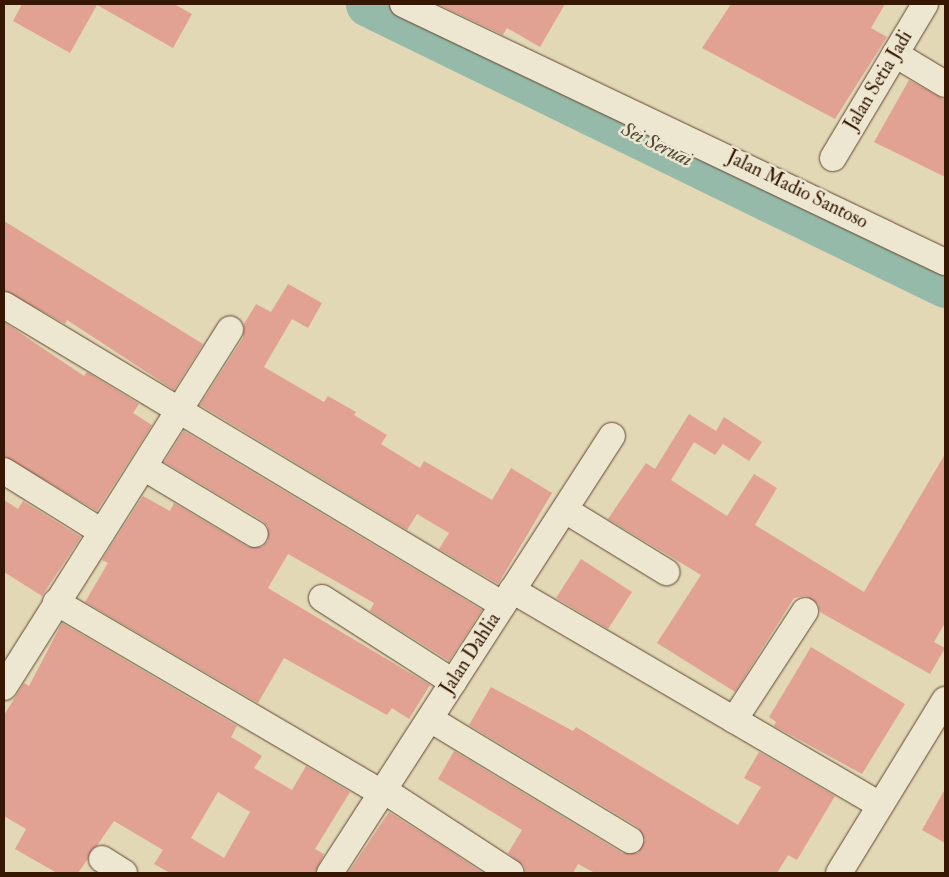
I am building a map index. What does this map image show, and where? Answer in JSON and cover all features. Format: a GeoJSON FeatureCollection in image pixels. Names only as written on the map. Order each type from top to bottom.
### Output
{"type":"FeatureCollection","features":[{"type":"Feature","properties":{"kind":"street","name":"Jalan Madio Santoso"},"geometry":{"type":"LineString","coordinates":[[404,4],[945,262]]}},
{"type":"Feature","properties":{"kind":"street","name":"Jalan Setia Jadi"},"geometry":{"type":"LineString","coordinates":[[833,158],[925,4]]}},
{"type":"Feature","properties":{"kind":"street"},"geometry":{"type":"LineString","coordinates":[[895,54],[945,84]]}},
{"type":"Feature","properties":{"kind":"street"},"geometry":{"type":"LineString","coordinates":[[4,305],[182,411],[508,598],[734,720],[880,805]]}},
{"type":"Feature","properties":{"kind":"street"},"geometry":{"type":"LineString","coordinates":[[4,687],[56,602],[182,411],[230,330]]}},
{"type":"Feature","properties":{"kind":"street","name":"Jalan Dahlia"},"geometry":{"type":"LineString","coordinates":[[330,873],[384,793],[453,682],[612,436]]}},
{"type":"Feature","properties":{"kind":"street"},"geometry":{"type":"LineString","coordinates":[[145,468],[255,534]]}},
{"type":"Feature","properties":{"kind":"street"},"geometry":{"type":"LineString","coordinates":[[4,471],[102,532]]}},
{"type":"Feature","properties":{"kind":"street"},"geometry":{"type":"LineString","coordinates":[[564,510],[666,572]]}},
{"type":"Feature","properties":{"kind":"street"},"geometry":{"type":"LineString","coordinates":[[322,598],[453,682]]}},
{"type":"Feature","properties":{"kind":"street"},"geometry":{"type":"LineString","coordinates":[[56,602],[384,793],[511,873]]}},
{"type":"Feature","properties":{"kind":"street"},"geometry":{"type":"LineString","coordinates":[[734,720],[805,611]]}},
{"type":"Feature","properties":{"kind":"street"},"geometry":{"type":"LineString","coordinates":[[839,873],[945,700]]}},
{"type":"Feature","properties":{"kind":"street"},"geometry":{"type":"LineString","coordinates":[[430,719],[630,840]]}},
{"type":"Feature","properties":{"kind":"street"},"geometry":{"type":"LineString","coordinates":[[102,859],[124,873]]}},
{"type":"Feature","properties":{"kind":"building"},"geometry":{"type":"Polygon","coordinates":[[[22,4],[174,4],[192,14],[173,48],[97,5],[70,53],[13,21],[22,4]]]}},
{"type":"Feature","properties":{"kind":"building"},"geometry":{"type":"Polygon","coordinates":[[[437,4],[565,4],[540,47],[507,28],[503,35],[437,4]]]}},
{"type":"Feature","properties":{"kind":"building"},"geometry":{"type":"Polygon","coordinates":[[[731,4],[885,4],[871,28],[887,37],[835,119],[702,48],[731,4]]]}},
{"type":"Feature","properties":{"kind":"building"},"geometry":{"type":"Polygon","coordinates":[[[909,80],[945,100],[945,177],[874,142],[909,80]]]}},
{"type":"Feature","properties":{"kind":"building"},"geometry":{"type":"Polygon","coordinates":[[[4,221],[203,344],[174,390],[67,320],[65,324],[4,290],[4,221]]]}},
{"type":"Feature","properties":{"kind":"building"},"geometry":{"type":"Polygon","coordinates":[[[288,284],[322,303],[308,328],[292,319],[264,367],[324,402],[328,396],[356,412],[354,415],[387,435],[381,444],[420,468],[424,461],[492,500],[511,468],[552,493],[498,584],[439,549],[449,533],[417,514],[407,530],[200,405],[243,338],[244,324],[256,304],[271,312],[288,284]]]}},
{"type":"Feature","properties":{"kind":"building"},"geometry":{"type":"Polygon","coordinates":[[[4,322],[84,376],[87,372],[139,404],[133,413],[152,425],[97,511],[4,456],[4,322]]]}},
{"type":"Feature","properties":{"kind":"building"},"geometry":{"type":"Polygon","coordinates":[[[689,414],[716,431],[724,417],[762,442],[749,461],[723,444],[715,455],[694,442],[671,480],[727,516],[754,474],[777,488],[755,525],[864,592],[945,454],[945,623],[934,642],[945,648],[930,674],[820,612],[818,604],[806,596],[794,598],[735,692],[657,643],[701,575],[608,519],[646,463],[655,469],[689,414]]]}},
{"type":"Feature","properties":{"kind":"building"},"geometry":{"type":"Polygon","coordinates":[[[184,431],[482,610],[449,661],[370,611],[374,603],[288,554],[268,588],[430,685],[409,719],[392,708],[387,715],[284,658],[258,703],[85,602],[108,563],[102,560],[143,496],[170,511],[174,503],[248,547],[262,547],[268,541],[268,527],[263,521],[164,462],[184,431]]]}},
{"type":"Feature","properties":{"kind":"building"},"geometry":{"type":"Polygon","coordinates":[[[4,500],[18,509],[23,501],[81,537],[42,596],[4,572],[4,500]]]}},
{"type":"Feature","properties":{"kind":"building"},"geometry":{"type":"Polygon","coordinates":[[[581,559],[632,592],[608,629],[556,598],[581,559]]]}},
{"type":"Feature","properties":{"kind":"building"},"geometry":{"type":"Polygon","coordinates":[[[62,623],[237,726],[231,737],[262,756],[254,768],[292,790],[306,766],[350,792],[315,849],[324,854],[315,873],[170,873],[154,864],[163,850],[114,821],[78,873],[57,873],[15,849],[26,829],[4,816],[4,715],[24,683],[29,686],[62,623]],[[218,792],[191,838],[224,858],[250,812],[218,792]]]}},
{"type":"Feature","properties":{"kind":"building"},"geometry":{"type":"Polygon","coordinates":[[[811,647],[905,704],[862,774],[774,726],[776,722],[769,717],[811,647]]]}},
{"type":"Feature","properties":{"kind":"building"},"geometry":{"type":"Polygon","coordinates":[[[491,687],[573,731],[576,727],[738,825],[761,787],[744,778],[759,752],[835,796],[797,860],[788,855],[777,873],[595,873],[578,864],[573,873],[526,873],[524,866],[508,853],[522,830],[438,779],[454,751],[622,853],[638,853],[645,840],[638,827],[469,725],[491,687]]]}},
{"type":"Feature","properties":{"kind":"building"},"geometry":{"type":"Polygon","coordinates":[[[945,789],[945,843],[922,830],[945,789]]]}},
{"type":"Feature","properties":{"kind":"building"},"geometry":{"type":"Polygon","coordinates":[[[389,812],[444,847],[483,873],[348,873],[389,812]]]}},
{"type":"Feature","properties":{"kind":"waterway","name":"Sei Seruai"},"geometry":{"type":"LineString","coordinates":[[368,4],[945,285]]}}]}
